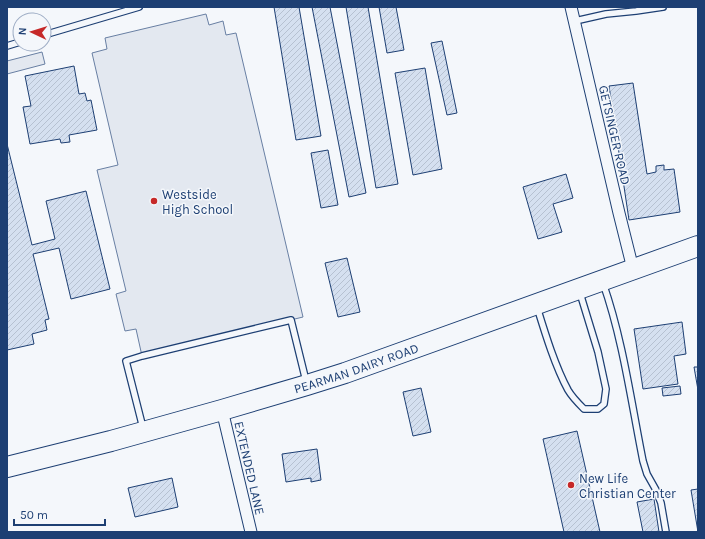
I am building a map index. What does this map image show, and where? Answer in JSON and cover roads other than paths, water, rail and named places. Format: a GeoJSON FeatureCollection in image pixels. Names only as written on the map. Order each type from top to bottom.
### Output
{"type":"FeatureCollection","features":[{"type":"Feature","properties":{"kind":"highway","name":"PEARMAN DAIRY ROAD"},"geometry":{"type":"LineString","coordinates":[[7,467],[144,432],[345,373],[698,246]]}},
{"type":"Feature","properties":{"kind":"street","name":"GETSINGER ROAD"},"geometry":{"type":"LineString","coordinates":[[571,7],[633,269]]}},
{"type":"Feature","properties":{"kind":"street","name":"EXTENDED LANE"},"geometry":{"type":"LineString","coordinates":[[222,410],[251,532]]}},
{"type":"Feature","properties":{"kind":"lane"},"geometry":{"type":"LineString","coordinates":[[52,33],[139,7]]}},
{"type":"Feature","properties":{"kind":"lane"},"geometry":{"type":"LineString","coordinates":[[574,21],[606,14],[663,7]]}},
{"type":"Feature","properties":{"kind":"lane"},"geometry":{"type":"LineString","coordinates":[[602,280],[612,308],[623,353],[643,461],[647,474],[661,503],[666,532]]}},
{"type":"Feature","properties":{"kind":"lane"},"geometry":{"type":"LineString","coordinates":[[536,304],[556,364],[568,390],[584,409],[598,409],[604,404],[606,389],[598,352],[579,289]]}},
{"type":"Feature","properties":{"kind":"lane"},"geometry":{"type":"LineString","coordinates":[[144,432],[126,361],[142,356],[291,320],[307,385]]}},
{"type":"Feature","properties":{"kind":"place","name":"Westside High School"},"geometry":{"type":"Point","coordinates":[154,201]}},
{"type":"Feature","properties":{"kind":"place","name":"New Life Christian Center"},"geometry":{"type":"Point","coordinates":[571,485]}}]}
